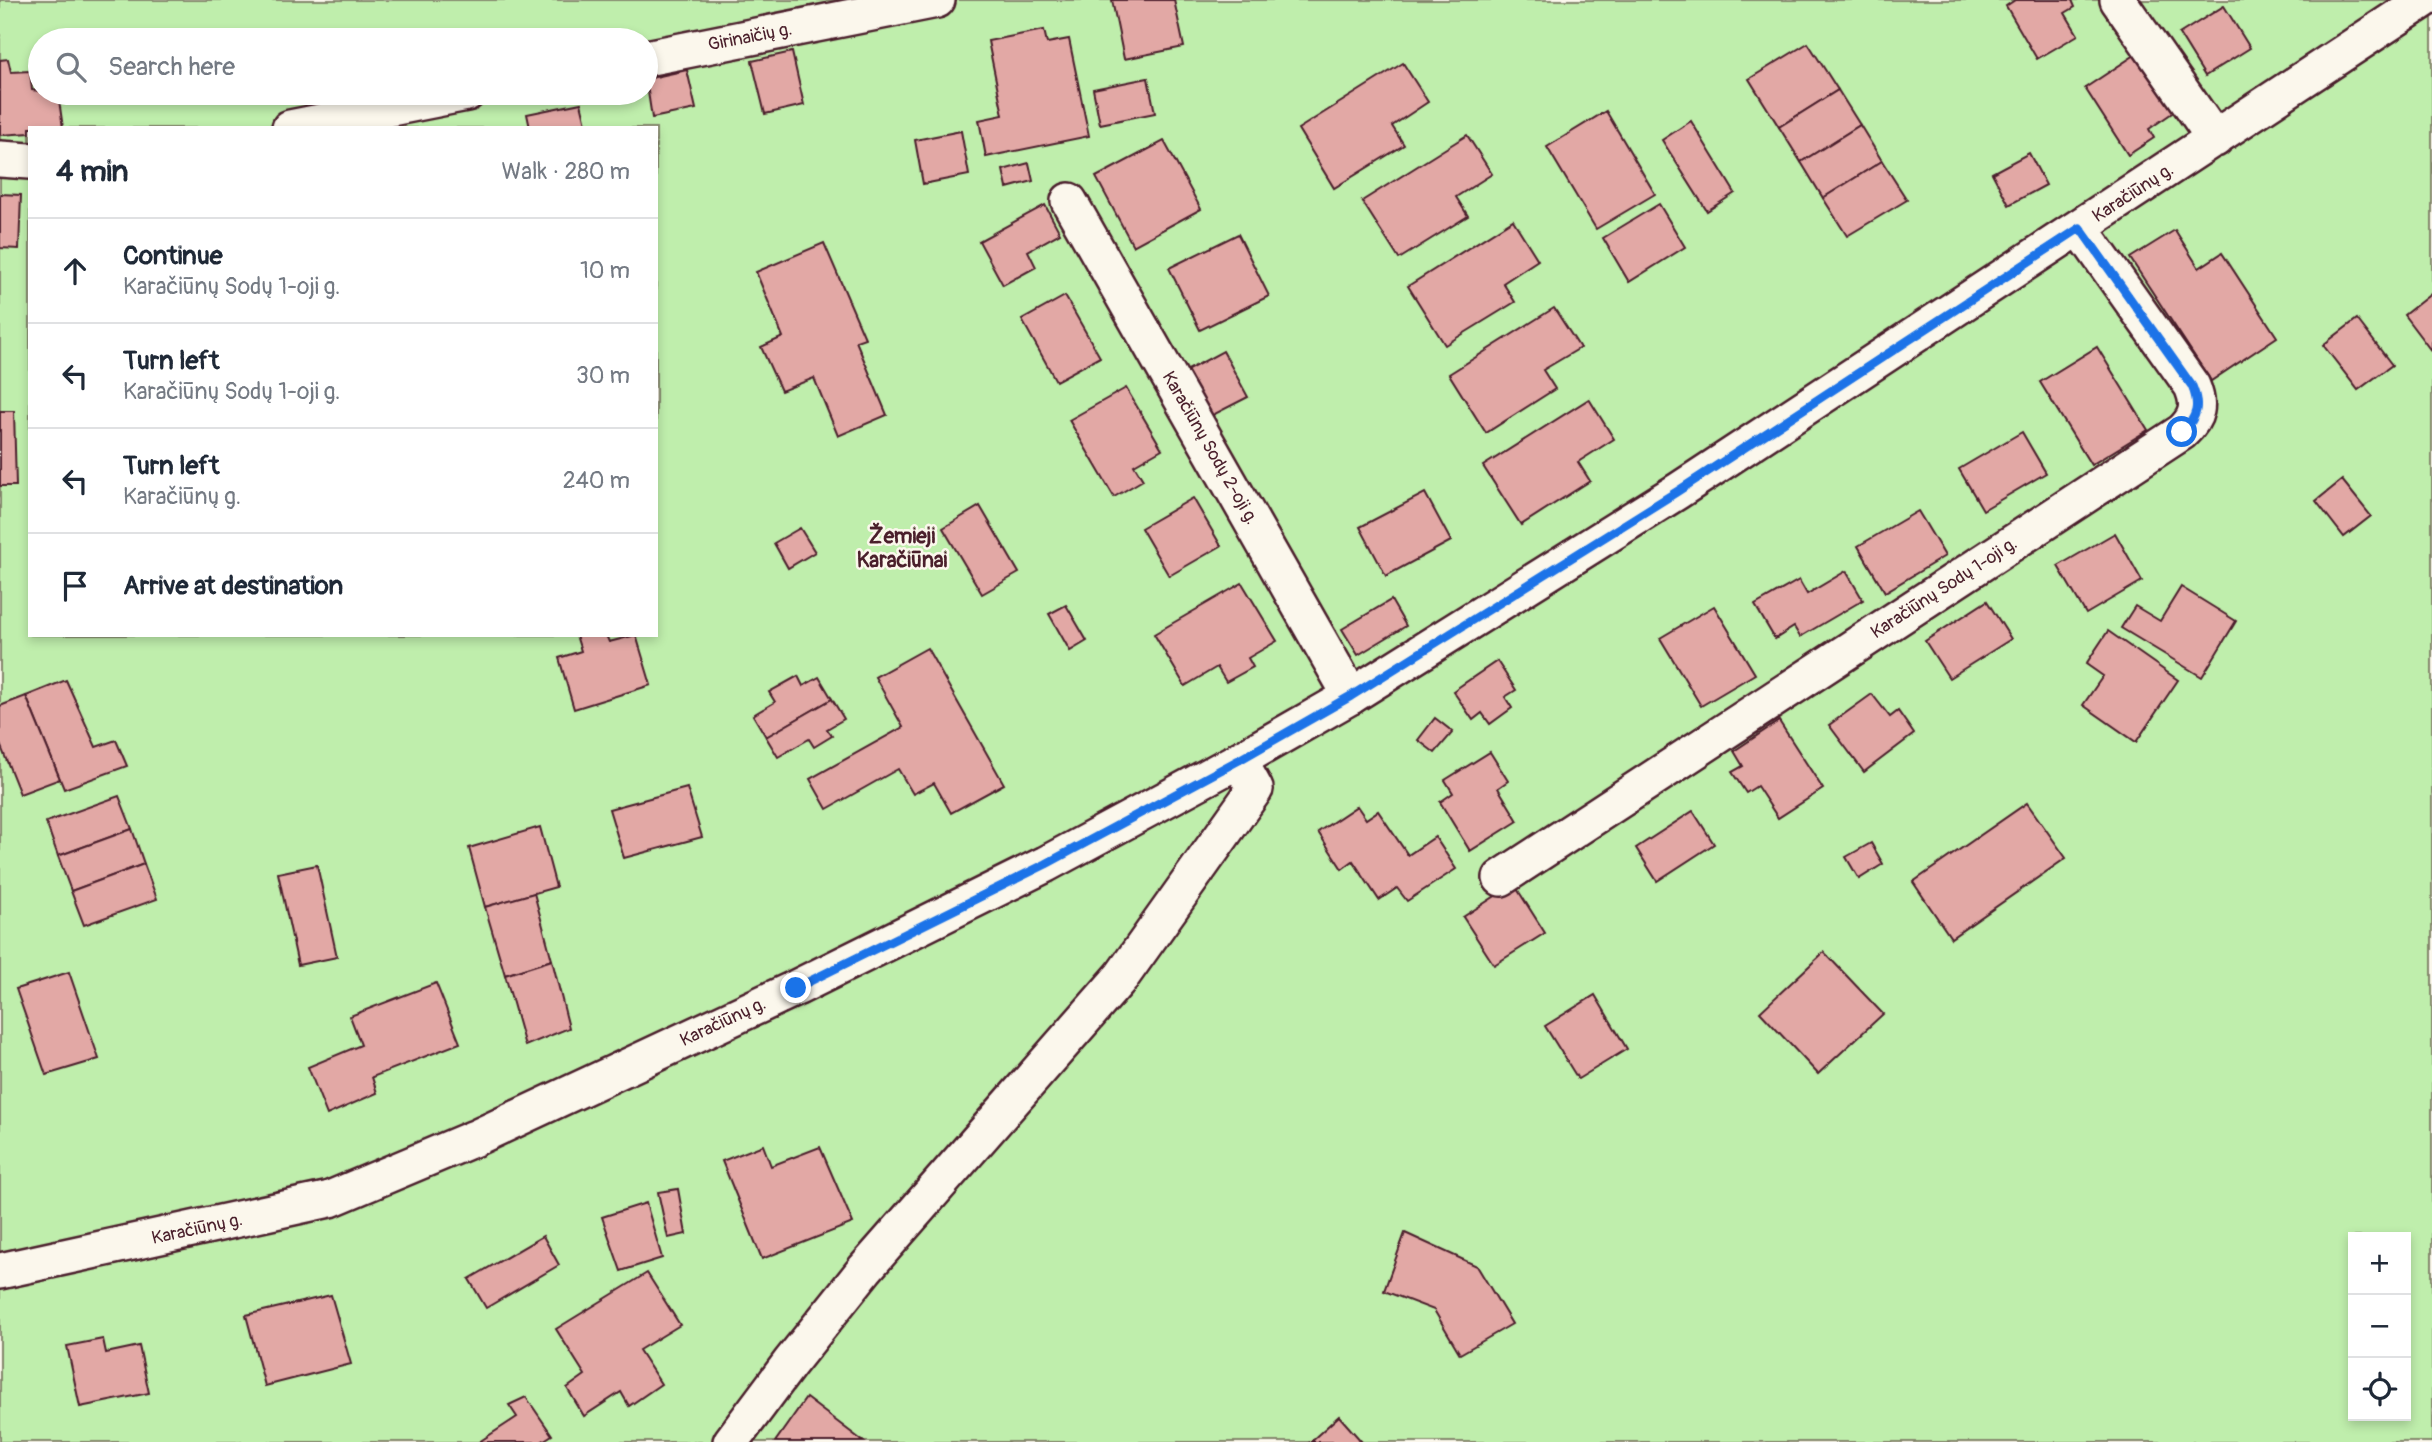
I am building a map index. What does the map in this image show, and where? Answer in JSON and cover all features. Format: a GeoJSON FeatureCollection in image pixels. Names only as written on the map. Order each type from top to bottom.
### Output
{"type":"FeatureCollection","features":[{"type":"Feature","properties":{"kind":"street","name":"Girinaičių g."},"geometry":{"type":"LineString","coordinates":[[658,56],[937,0]]}},
{"type":"Feature","properties":{"kind":"street"},"geometry":{"type":"LineString","coordinates":[[2118,0],[2215,139]]}},
{"type":"Feature","properties":{"kind":"street","name":"Karačiūnų g."},"geometry":{"type":"LineString","coordinates":[[0,1271],[330,1199],[475,1138],[796,988],[1046,864],[1351,696],[1678,491],[2424,0]]}},
{"type":"Feature","properties":{"kind":"street"},"geometry":{"type":"LineString","coordinates":[[300,126],[406,105]]}},
{"type":"Feature","properties":{"kind":"street"},"geometry":{"type":"LineString","coordinates":[[0,159],[28,161]]}},
{"type":"Feature","properties":{"kind":"street","name":"Karačiūnų Sodų 2-oji g."},"geometry":{"type":"LineString","coordinates":[[1069,201],[1351,696]]}},
{"type":"Feature","properties":{"kind":"street","name":"Karačiūnų Sodų 1-oji g."},"geometry":{"type":"LineString","coordinates":[[1501,878],[2191,424],[2198,410],[2192,386],[2080,228]]}},
{"type":"Feature","properties":{"kind":"street"},"geometry":{"type":"LineString","coordinates":[[731,1442],[865,1269],[1122,976],[1255,789],[1239,760]]}},
{"type":"Feature","properties":{"kind":"green space"},"geometry":{"type":"Polygon","coordinates":[[[0,0],[2432,0],[2432,1442],[0,1442],[0,0]]]}},
{"type":"Feature","properties":{"kind":"building"},"geometry":{"type":"Polygon","coordinates":[[[1112,0],[1174,0],[1184,47],[1124,59],[1112,0]]]}},
{"type":"Feature","properties":{"kind":"building"},"geometry":{"type":"Polygon","coordinates":[[[2015,0],[2072,0],[2075,7],[2065,13],[2078,35],[2037,59],[2006,6],[2015,0]]]}},
{"type":"Feature","properties":{"kind":"building"},"geometry":{"type":"Polygon","coordinates":[[[2224,6],[2250,48],[2205,76],[2179,34],[2224,6]]]}},
{"type":"Feature","properties":{"kind":"building"},"geometry":{"type":"Polygon","coordinates":[[[1044,30],[1047,43],[1069,39],[1089,136],[986,157],[979,120],[1003,115],[988,41],[1044,30]]]}},
{"type":"Feature","properties":{"kind":"building"},"geometry":{"type":"Polygon","coordinates":[[[1808,43],[1838,90],[1779,127],[1749,79],[1808,43]]]}},
{"type":"Feature","properties":{"kind":"building"},"geometry":{"type":"Polygon","coordinates":[[[792,52],[804,105],[765,114],[752,61],[792,52]]]}},
{"type":"Feature","properties":{"kind":"building"},"geometry":{"type":"Polygon","coordinates":[[[2138,53],[2175,111],[2149,129],[2154,138],[2128,155],[2085,88],[2138,53]]]}},
{"type":"Feature","properties":{"kind":"building"},"geometry":{"type":"Polygon","coordinates":[[[8,59],[11,72],[28,71],[28,105],[60,105],[63,126],[28,126],[28,133],[0,135],[0,60],[8,59]]]}},
{"type":"Feature","properties":{"kind":"building"},"geometry":{"type":"Polygon","coordinates":[[[1403,63],[1428,102],[1392,126],[1404,145],[1334,188],[1298,129],[1403,63]]]}},
{"type":"Feature","properties":{"kind":"building"},"geometry":{"type":"Polygon","coordinates":[[[687,70],[696,109],[652,118],[650,105],[658,105],[658,76],[687,70]]]}},
{"type":"Feature","properties":{"kind":"building"},"geometry":{"type":"Polygon","coordinates":[[[1148,78],[1155,113],[1100,124],[1093,89],[1148,78]]]}},
{"type":"Feature","properties":{"kind":"building"},"geometry":{"type":"Polygon","coordinates":[[[1838,90],[1860,125],[1801,162],[1779,127],[1838,90]]]}},
{"type":"Feature","properties":{"kind":"building"},"geometry":{"type":"Polygon","coordinates":[[[581,105],[587,126],[530,126],[527,114],[581,105]]]}},
{"type":"Feature","properties":{"kind":"building"},"geometry":{"type":"Polygon","coordinates":[[[1606,111],[1655,194],[1596,229],[1547,147],[1606,111]]]}},
{"type":"Feature","properties":{"kind":"building"},"geometry":{"type":"Polygon","coordinates":[[[1691,121],[1735,193],[1707,211],[1662,140],[1691,121]]]}},
{"type":"Feature","properties":{"kind":"building"},"geometry":{"type":"Polygon","coordinates":[[[1860,125],[1882,161],[1823,198],[1801,162],[1860,125]]]}},
{"type":"Feature","properties":{"kind":"building"},"geometry":{"type":"Polygon","coordinates":[[[961,131],[969,175],[923,184],[915,140],[961,131]]]}},
{"type":"Feature","properties":{"kind":"building"},"geometry":{"type":"Polygon","coordinates":[[[1467,135],[1492,174],[1456,197],[1468,216],[1399,259],[1362,201],[1467,135]]]}},
{"type":"Feature","properties":{"kind":"building"},"geometry":{"type":"Polygon","coordinates":[[[1164,141],[1201,209],[1133,246],[1096,177],[1164,141]]]}},
{"type":"Feature","properties":{"kind":"building"},"geometry":{"type":"Polygon","coordinates":[[[2029,153],[2046,185],[2009,205],[1992,173],[2029,153]]]}},
{"type":"Feature","properties":{"kind":"building"},"geometry":{"type":"Polygon","coordinates":[[[1882,161],[1907,200],[1847,236],[1823,198],[1882,161]]]}},
{"type":"Feature","properties":{"kind":"building"},"geometry":{"type":"Polygon","coordinates":[[[1029,163],[1033,181],[1007,188],[1003,170],[1029,163]]]}},
{"type":"Feature","properties":{"kind":"building"},"geometry":{"type":"Polygon","coordinates":[[[0,194],[21,195],[19,249],[0,248],[0,194]]]}},
{"type":"Feature","properties":{"kind":"building"},"geometry":{"type":"Polygon","coordinates":[[[1659,204],[1685,247],[1629,282],[1603,238],[1659,204]]]}},
{"type":"Feature","properties":{"kind":"building"},"geometry":{"type":"Polygon","coordinates":[[[1045,205],[1060,233],[1028,251],[1036,267],[1003,285],[979,241],[1045,205]]]}},
{"type":"Feature","properties":{"kind":"building"},"geometry":{"type":"Polygon","coordinates":[[[1513,220],[1538,260],[1503,283],[1515,302],[1445,345],[1408,286],[1513,220]]]}},
{"type":"Feature","properties":{"kind":"building"},"geometry":{"type":"Polygon","coordinates":[[[2175,230],[2199,268],[2222,253],[2277,337],[2211,381],[2130,258],[2175,230]]]}},
{"type":"Feature","properties":{"kind":"building"},"geometry":{"type":"Polygon","coordinates":[[[1238,234],[1269,296],[1200,330],[1169,268],[1238,234]]]}},
{"type":"Feature","properties":{"kind":"building"},"geometry":{"type":"Polygon","coordinates":[[[824,243],[865,338],[856,341],[887,415],[838,436],[814,378],[781,391],[761,347],[783,337],[756,272],[824,243]]]}},
{"type":"Feature","properties":{"kind":"building"},"geometry":{"type":"Polygon","coordinates":[[[2432,293],[2432,352],[2404,315],[2432,293]]]}},
{"type":"Feature","properties":{"kind":"building"},"geometry":{"type":"Polygon","coordinates":[[[1065,296],[1100,357],[1056,381],[1022,320],[1065,296]]]}},
{"type":"Feature","properties":{"kind":"building"},"geometry":{"type":"Polygon","coordinates":[[[1554,308],[1580,348],[1543,370],[1555,389],[1486,433],[1449,374],[1554,308]]]}},
{"type":"Feature","properties":{"kind":"building"},"geometry":{"type":"Polygon","coordinates":[[[2357,319],[2392,365],[2358,390],[2323,345],[2357,319]]]}},
{"type":"Feature","properties":{"kind":"building"},"geometry":{"type":"Polygon","coordinates":[[[2097,347],[2148,430],[2091,465],[2040,382],[2097,347]]]}},
{"type":"Feature","properties":{"kind":"building"},"geometry":{"type":"Polygon","coordinates":[[[1223,351],[1248,397],[1209,417],[1186,371],[1223,351]]]}},
{"type":"Feature","properties":{"kind":"building"},"geometry":{"type":"Polygon","coordinates":[[[1126,388],[1162,449],[1134,465],[1143,480],[1114,497],[1069,420],[1126,388]]]}},
{"type":"Feature","properties":{"kind":"building"},"geometry":{"type":"Polygon","coordinates":[[[1589,399],[1614,439],[1578,462],[1590,481],[1521,525],[1483,466],[1589,399]]]}},
{"type":"Feature","properties":{"kind":"building"},"geometry":{"type":"Polygon","coordinates":[[[0,411],[14,411],[16,486],[0,486],[0,411]]]}},
{"type":"Feature","properties":{"kind":"building"},"geometry":{"type":"Polygon","coordinates":[[[2022,432],[2046,473],[1983,510],[1959,469],[2022,432]]]}},
{"type":"Feature","properties":{"kind":"building"},"geometry":{"type":"Polygon","coordinates":[[[2342,480],[2371,516],[2344,537],[2316,501],[2342,480]]]}},
{"type":"Feature","properties":{"kind":"building"},"geometry":{"type":"Polygon","coordinates":[[[1425,493],[1451,541],[1386,576],[1360,527],[1425,493]]]}},
{"type":"Feature","properties":{"kind":"building"},"geometry":{"type":"Polygon","coordinates":[[[1193,498],[1221,546],[1169,576],[1141,528],[1193,498]]]}},
{"type":"Feature","properties":{"kind":"building"},"geometry":{"type":"Polygon","coordinates":[[[980,506],[1019,573],[982,594],[943,528],[980,506]]]}},
{"type":"Feature","properties":{"kind":"building"},"geometry":{"type":"Polygon","coordinates":[[[1918,511],[1945,556],[1885,592],[1858,546],[1918,511]]]}},
{"type":"Feature","properties":{"kind":"building"},"geometry":{"type":"Polygon","coordinates":[[[800,528],[815,552],[788,568],[774,543],[800,528]]]}},
{"type":"Feature","properties":{"kind":"building"},"geometry":{"type":"Polygon","coordinates":[[[2115,533],[2142,581],[2086,614],[2058,566],[2115,533]]]}},
{"type":"Feature","properties":{"kind":"building"},"geometry":{"type":"Polygon","coordinates":[[[1846,571],[1863,600],[1800,637],[1794,627],[1775,639],[1755,605],[1799,580],[1807,594],[1846,571]]]}},
{"type":"Feature","properties":{"kind":"building"},"geometry":{"type":"Polygon","coordinates":[[[1242,583],[1277,641],[1248,658],[1253,667],[1226,682],[1217,667],[1185,686],[1154,634],[1242,583]]]}},
{"type":"Feature","properties":{"kind":"building"},"geometry":{"type":"Polygon","coordinates":[[[2181,587],[2236,621],[2202,677],[2121,628],[2135,606],[2160,621],[2181,587]]]}},
{"type":"Feature","properties":{"kind":"building"},"geometry":{"type":"Polygon","coordinates":[[[1391,600],[1406,626],[1358,655],[1342,629],[1391,600]]]}},
{"type":"Feature","properties":{"kind":"building"},"geometry":{"type":"Polygon","coordinates":[[[1987,601],[2011,639],[1949,678],[1925,641],[1987,601]]]}},
{"type":"Feature","properties":{"kind":"building"},"geometry":{"type":"Polygon","coordinates":[[[1066,605],[1087,641],[1070,651],[1049,614],[1066,605]]]}},
{"type":"Feature","properties":{"kind":"building"},"geometry":{"type":"Polygon","coordinates":[[[1714,606],[1755,674],[1701,706],[1660,638],[1714,606]]]}},
{"type":"Feature","properties":{"kind":"building"},"geometry":{"type":"Polygon","coordinates":[[[2108,631],[2178,680],[2136,742],[2083,705],[2103,676],[2086,664],[2108,631]]]}},
{"type":"Feature","properties":{"kind":"building"},"geometry":{"type":"Polygon","coordinates":[[[577,637],[607,637],[609,642],[637,637],[651,685],[574,709],[559,658],[581,651],[577,637]]]}},
{"type":"Feature","properties":{"kind":"building"},"geometry":{"type":"Polygon","coordinates":[[[927,648],[1004,784],[951,813],[934,783],[913,794],[898,769],[827,809],[810,779],[903,727],[875,677],[927,648]]]}},
{"type":"Feature","properties":{"kind":"building"},"geometry":{"type":"Polygon","coordinates":[[[1497,661],[1516,690],[1505,697],[1512,708],[1490,724],[1482,713],[1473,720],[1453,691],[1497,661]]]}},
{"type":"Feature","properties":{"kind":"building"},"geometry":{"type":"Polygon","coordinates":[[[798,676],[803,686],[819,677],[832,699],[766,737],[753,715],[775,702],[769,692],[798,676]]]}},
{"type":"Feature","properties":{"kind":"building"},"geometry":{"type":"Polygon","coordinates":[[[66,680],[96,747],[116,740],[127,766],[64,789],[26,696],[66,680]]]}},
{"type":"Feature","properties":{"kind":"building"},"geometry":{"type":"Polygon","coordinates":[[[1872,694],[1890,717],[1898,711],[1914,734],[1864,772],[1829,725],[1872,694]]]}},
{"type":"Feature","properties":{"kind":"building"},"geometry":{"type":"Polygon","coordinates":[[[26,696],[60,779],[20,794],[0,744],[0,706],[26,696]]]}},
{"type":"Feature","properties":{"kind":"building"},"geometry":{"type":"Polygon","coordinates":[[[832,699],[844,719],[827,729],[832,736],[814,747],[809,739],[778,757],[766,737],[832,699]]]}},
{"type":"Feature","properties":{"kind":"building"},"geometry":{"type":"Polygon","coordinates":[[[1435,718],[1453,732],[1435,753],[1418,740],[1435,718]]]}},
{"type":"Feature","properties":{"kind":"building"},"geometry":{"type":"Polygon","coordinates":[[[1779,721],[1823,789],[1778,818],[1757,786],[1746,793],[1732,772],[1743,766],[1734,751],[1779,721]]]}},
{"type":"Feature","properties":{"kind":"building"},"geometry":{"type":"Polygon","coordinates":[[[1490,752],[1508,781],[1498,788],[1518,821],[1470,851],[1440,802],[1453,793],[1445,780],[1490,752]]]}},
{"type":"Feature","properties":{"kind":"building"},"geometry":{"type":"Polygon","coordinates":[[[687,788],[702,837],[624,858],[609,809],[687,788]]]}},
{"type":"Feature","properties":{"kind":"building"},"geometry":{"type":"Polygon","coordinates":[[[119,796],[132,829],[58,856],[46,822],[119,796]]]}},
{"type":"Feature","properties":{"kind":"building"},"geometry":{"type":"Polygon","coordinates":[[[2027,803],[2066,858],[1951,938],[1913,882],[2027,803]]]}},
{"type":"Feature","properties":{"kind":"building"},"geometry":{"type":"Polygon","coordinates":[[[1357,806],[1366,819],[1378,811],[1408,855],[1435,837],[1456,869],[1407,901],[1397,888],[1379,900],[1353,861],[1342,869],[1318,832],[1357,806]]]}},
{"type":"Feature","properties":{"kind":"building"},"geometry":{"type":"Polygon","coordinates":[[[1693,811],[1714,844],[1657,881],[1636,848],[1693,811]]]}},
{"type":"Feature","properties":{"kind":"building"},"geometry":{"type":"Polygon","coordinates":[[[540,827],[556,887],[485,907],[469,848],[540,827]]]}},
{"type":"Feature","properties":{"kind":"building"},"geometry":{"type":"Polygon","coordinates":[[[132,829],[144,864],[71,891],[58,856],[132,829]]]}},
{"type":"Feature","properties":{"kind":"building"},"geometry":{"type":"Polygon","coordinates":[[[1871,843],[1883,864],[1859,879],[1846,857],[1871,843]]]}},
{"type":"Feature","properties":{"kind":"building"},"geometry":{"type":"Polygon","coordinates":[[[144,864],[157,899],[84,925],[71,891],[144,864]]]}},
{"type":"Feature","properties":{"kind":"building"},"geometry":{"type":"Polygon","coordinates":[[[317,865],[337,957],[298,965],[278,873],[317,865]]]}},
{"type":"Feature","properties":{"kind":"building"},"geometry":{"type":"Polygon","coordinates":[[[1514,884],[1545,933],[1494,965],[1463,917],[1514,884]]]}},
{"type":"Feature","properties":{"kind":"building"},"geometry":{"type":"Polygon","coordinates":[[[534,893],[552,960],[505,975],[485,907],[534,893]]]}},
{"type":"Feature","properties":{"kind":"building"},"geometry":{"type":"Polygon","coordinates":[[[1824,952],[1883,1014],[1818,1074],[1760,1012],[1824,952]]]}},
{"type":"Feature","properties":{"kind":"building"},"geometry":{"type":"Polygon","coordinates":[[[552,960],[569,1028],[525,1046],[505,975],[552,960]]]}},
{"type":"Feature","properties":{"kind":"building"},"geometry":{"type":"Polygon","coordinates":[[[69,972],[99,1059],[46,1075],[16,989],[69,972]]]}},
{"type":"Feature","properties":{"kind":"building"},"geometry":{"type":"Polygon","coordinates":[[[436,983],[460,1043],[372,1077],[377,1093],[327,1115],[308,1067],[361,1045],[350,1016],[436,983]]]}},
{"type":"Feature","properties":{"kind":"building"},"geometry":{"type":"Polygon","coordinates":[[[1595,995],[1627,1049],[1578,1079],[1545,1026],[1595,995]]]}},
{"type":"Feature","properties":{"kind":"building"},"geometry":{"type":"Polygon","coordinates":[[[763,1145],[771,1166],[820,1147],[853,1223],[762,1259],[722,1161],[763,1145]]]}},
{"type":"Feature","properties":{"kind":"building"},"geometry":{"type":"Polygon","coordinates":[[[678,1189],[686,1234],[668,1238],[658,1192],[678,1189]]]}},
{"type":"Feature","properties":{"kind":"building"},"geometry":{"type":"Polygon","coordinates":[[[646,1203],[662,1258],[621,1271],[602,1217],[646,1203]]]}},
{"type":"Feature","properties":{"kind":"building"},"geometry":{"type":"Polygon","coordinates":[[[1405,1233],[1477,1266],[1512,1324],[1460,1354],[1434,1310],[1384,1291],[1405,1233]]]}},
{"type":"Feature","properties":{"kind":"building"},"geometry":{"type":"Polygon","coordinates":[[[543,1236],[559,1265],[486,1308],[469,1279],[543,1236]]]}},
{"type":"Feature","properties":{"kind":"building"},"geometry":{"type":"Polygon","coordinates":[[[647,1273],[680,1325],[639,1350],[661,1384],[629,1406],[621,1392],[584,1416],[567,1388],[585,1375],[556,1329],[647,1273]]]}},
{"type":"Feature","properties":{"kind":"building"},"geometry":{"type":"Polygon","coordinates":[[[331,1295],[351,1364],[265,1386],[246,1315],[331,1295]]]}},
{"type":"Feature","properties":{"kind":"building"},"geometry":{"type":"Polygon","coordinates":[[[103,1339],[106,1353],[139,1346],[149,1393],[80,1407],[67,1346],[103,1339]]]}},
{"type":"Feature","properties":{"kind":"building"},"geometry":{"type":"Polygon","coordinates":[[[526,1397],[552,1435],[541,1442],[479,1442],[517,1417],[509,1405],[526,1397]]]}},
{"type":"Feature","properties":{"kind":"building"},"geometry":{"type":"Polygon","coordinates":[[[806,1398],[864,1442],[775,1442],[806,1398]]]}},
{"type":"Feature","properties":{"kind":"building"},"geometry":{"type":"Polygon","coordinates":[[[1339,1416],[1362,1442],[1310,1442],[1339,1416]]]}},
{"type":"Feature","properties":{"kind":"district","name":"Žemieji Karačiūnai"},"geometry":{"type":"Point","coordinates":[902,548]}},
{"type":"Feature","properties":{"kind":"route"},"geometry":{"type":"LineString","coordinates":[[796,988],[1046,864],[1351,696],[1678,491],[2080,228],[2192,386],[2198,410],[2191,424],[2182,432]]}}]}
